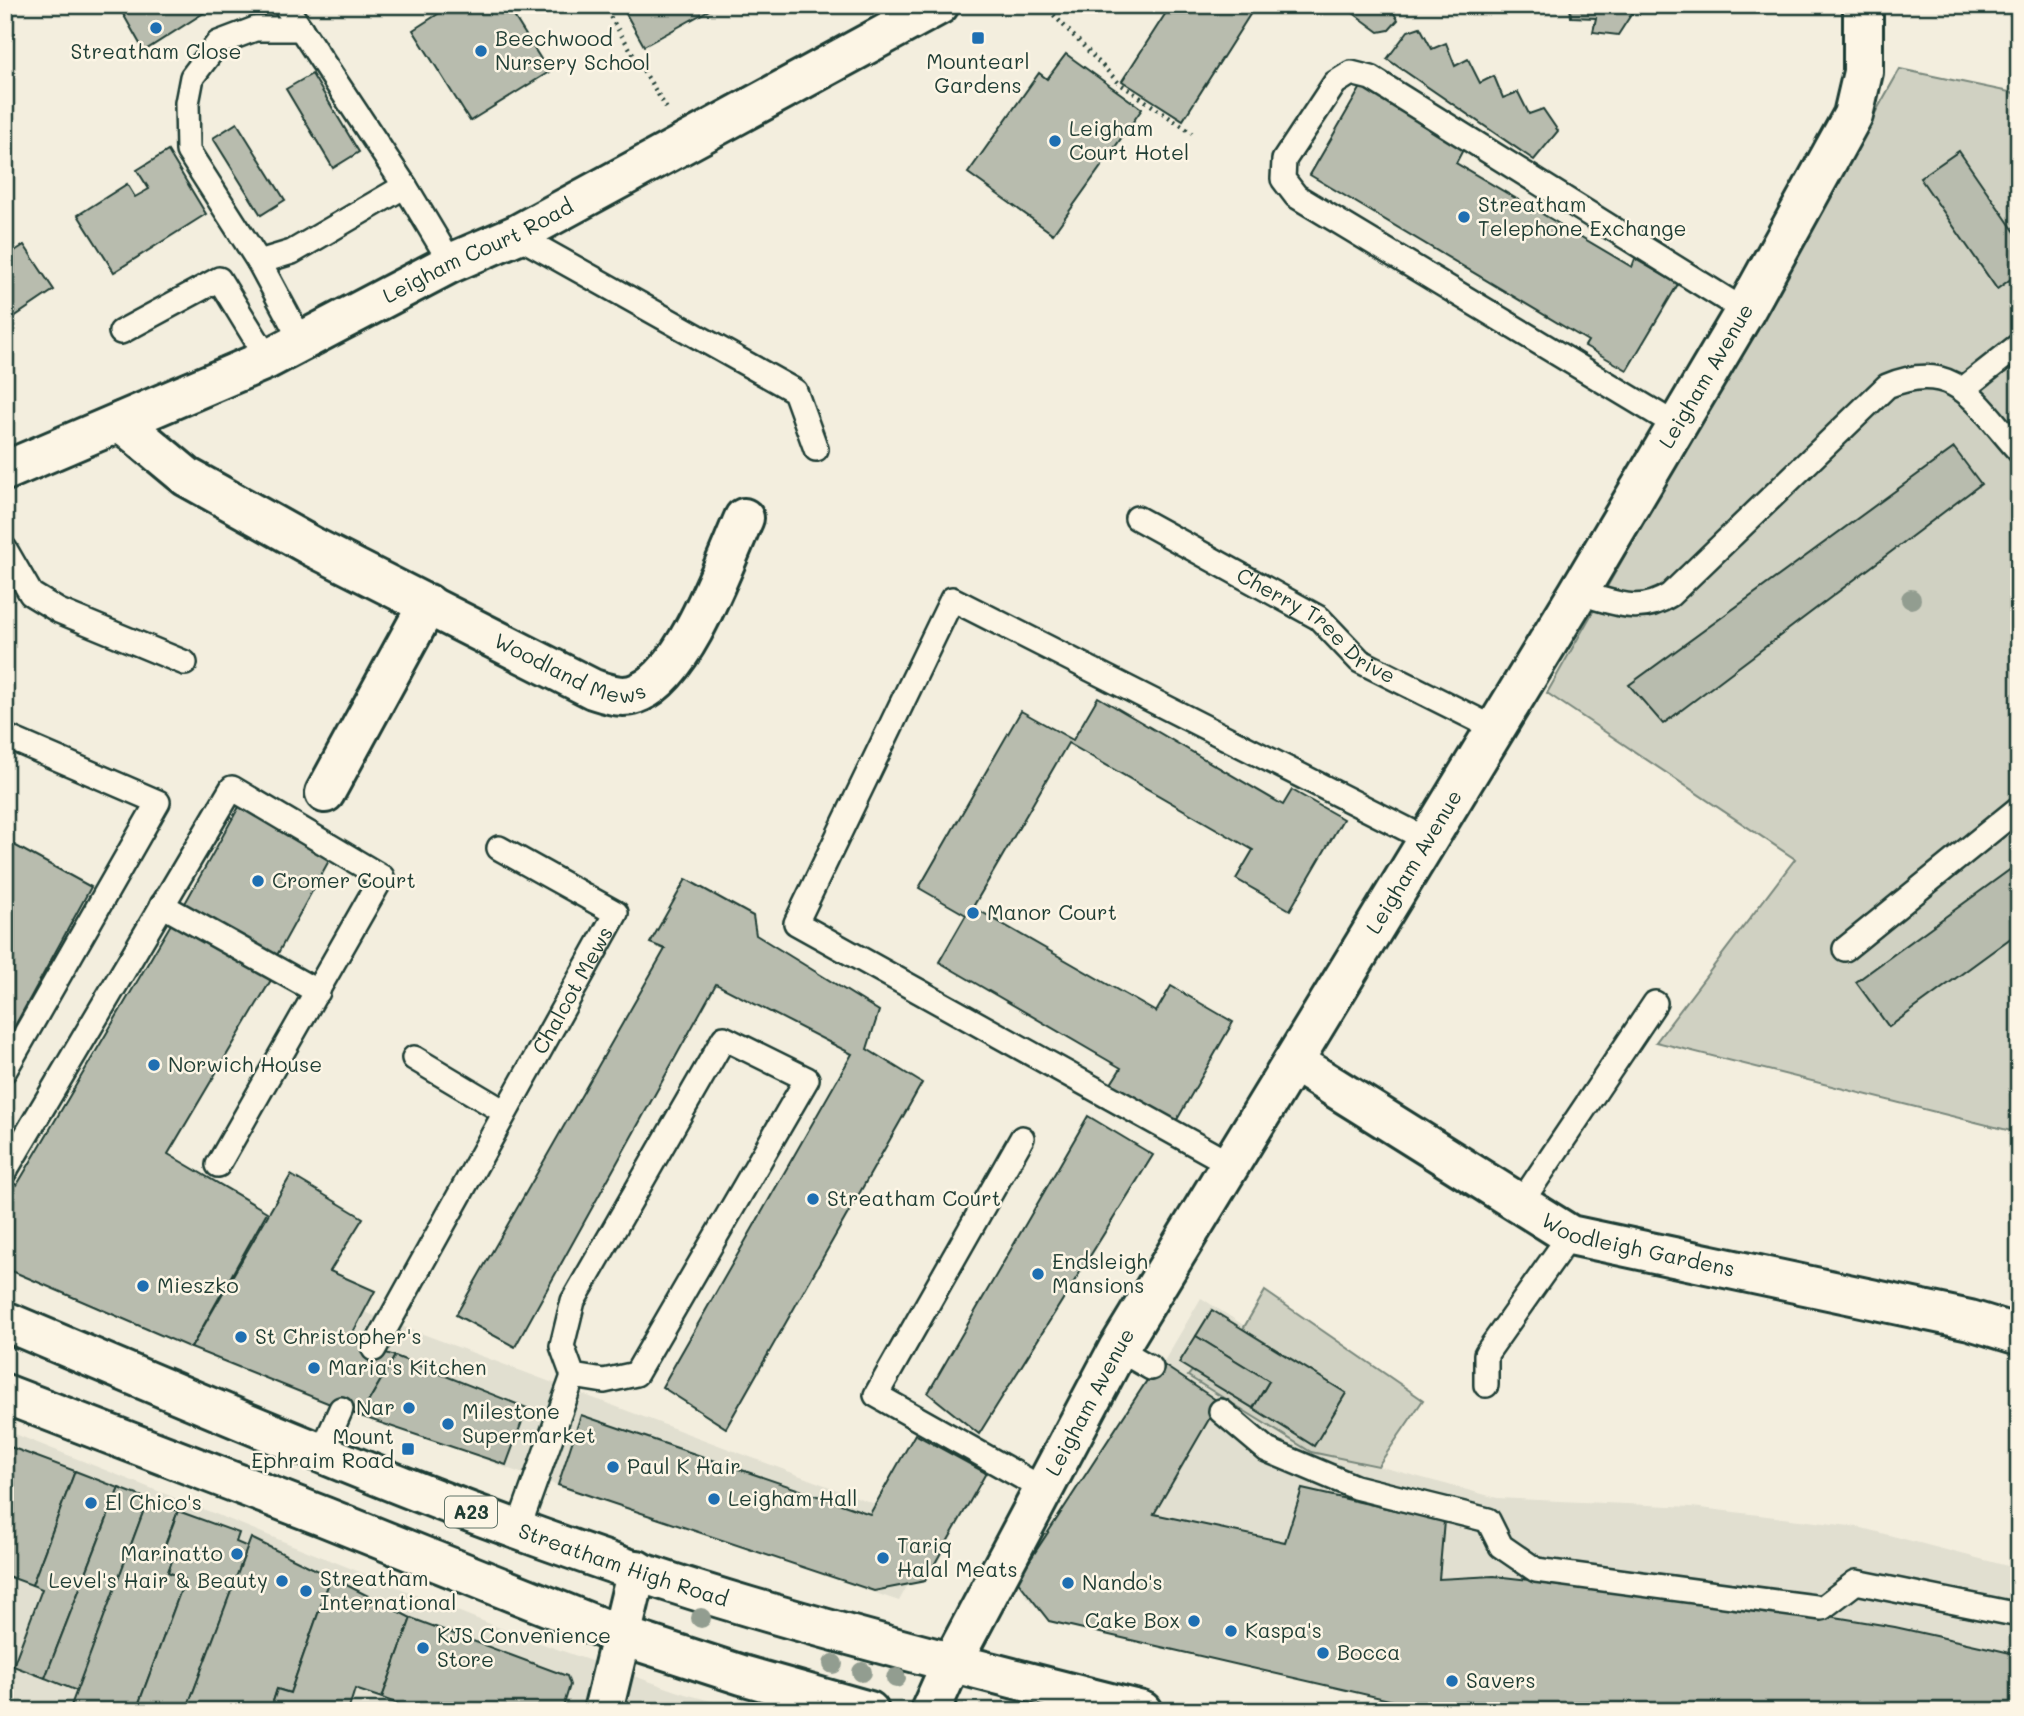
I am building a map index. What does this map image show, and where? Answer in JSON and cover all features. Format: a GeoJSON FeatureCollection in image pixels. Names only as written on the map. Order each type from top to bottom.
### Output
{"type":"FeatureCollection","features":[{"type":"Feature","properties":{"kind":"main road","name":"Leigham Court Road"},"geometry":{"type":"LineString","coordinates":[[5,471],[268,359],[451,263],[516,235],[939,5]]}},
{"type":"Feature","properties":{"kind":"main road","name":"Leigham Avenue"},"geometry":{"type":"LineString","coordinates":[[930,1711],[951,1664],[1118,1349],[1233,1165],[1426,839],[1578,593],[1745,311],[1853,115],[1863,72],[1863,5]]}},
{"type":"Feature","properties":{"kind":"main road","name":"Woodland Mews"},"geometry":{"type":"LineString","coordinates":[[121,422],[187,477],[313,547],[593,689],[616,696],[638,694],[662,676],[695,630],[744,518]]}},
{"type":"Feature","properties":{"kind":"main road"},"geometry":{"type":"LineString","coordinates":[[325,793],[428,604]]}},
{"type":"Feature","properties":{"kind":"main road","name":"Woodleigh Gardens"},"geometry":{"type":"LineString","coordinates":[[1294,1062],[1570,1235],[1970,1320],[2019,1335]]}},
{"type":"Feature","properties":{"kind":"main road","name":"Streatham High Road"},"geometry":{"type":"LineString","coordinates":[[5,1321],[321,1454],[518,1529],[749,1607],[951,1664],[1142,1711]]}},
{"type":"Feature","properties":{"kind":"main road"},"geometry":{"type":"LineString","coordinates":[[5,1394],[325,1517],[622,1636],[742,1675],[869,1711]]}},
{"type":"Feature","properties":{"kind":"main road"},"geometry":{"type":"LineString","coordinates":[[603,1711],[638,1570]]}},
{"type":"Feature","properties":{"kind":"lane"},"geometry":{"type":"LineString","coordinates":[[285,5],[405,186],[451,263]]}},
{"type":"Feature","properties":{"kind":"lane"},"geometry":{"type":"LineString","coordinates":[[301,29],[255,29],[218,43],[191,77],[187,103],[188,151],[259,262],[302,342]]}},
{"type":"Feature","properties":{"kind":"lane"},"geometry":{"type":"LineString","coordinates":[[1676,425],[1296,196],[1283,179],[1284,160],[1335,83],[1351,73],[1371,78],[1745,311]]}},
{"type":"Feature","properties":{"kind":"lane"},"geometry":{"type":"LineString","coordinates":[[259,262],[292,252],[405,186]]}},
{"type":"Feature","properties":{"kind":"lane"},"geometry":{"type":"LineString","coordinates":[[516,235],[795,391],[816,449]]}},
{"type":"Feature","properties":{"kind":"lane"},"geometry":{"type":"LineString","coordinates":[[121,331],[219,279],[268,359]]}},
{"type":"Feature","properties":{"kind":"lane"},"geometry":{"type":"LineString","coordinates":[[1963,390],[2019,345]]}},
{"type":"Feature","properties":{"kind":"lane"},"geometry":{"type":"LineString","coordinates":[[1578,593],[1633,607],[1657,604],[1670,595],[1887,386],[1907,377],[1929,375],[1946,379],[1963,390],[2019,451]]}},
{"type":"Feature","properties":{"kind":"lane","name":"Cherry Tree Drive"},"geometry":{"type":"LineString","coordinates":[[1138,518],[1319,618],[1360,661],[1496,729]]}},
{"type":"Feature","properties":{"kind":"lane"},"geometry":{"type":"LineString","coordinates":[[5,549],[31,594],[59,611],[185,663]]}},
{"type":"Feature","properties":{"kind":"lane"},"geometry":{"type":"LineString","coordinates":[[1233,1165],[796,923],[952,599],[1426,839]]}},
{"type":"Feature","properties":{"kind":"lane"},"geometry":{"type":"LineString","coordinates":[[5,736],[158,802],[5,1070]]}},
{"type":"Feature","properties":{"kind":"lane"},"geometry":{"type":"LineString","coordinates":[[5,1171],[232,788],[382,877],[218,1165]]}},
{"type":"Feature","properties":{"kind":"lane"},"geometry":{"type":"LineString","coordinates":[[1845,949],[2019,808]]}},
{"type":"Feature","properties":{"kind":"lane","name":"Chalcot Mews"},"geometry":{"type":"LineString","coordinates":[[374,1349],[503,1111],[616,913],[499,849]]}},
{"type":"Feature","properties":{"kind":"lane"},"geometry":{"type":"LineString","coordinates":[[162,905],[318,992]]}},
{"type":"Feature","properties":{"kind":"lane"},"geometry":{"type":"LineString","coordinates":[[1520,1205],[1655,1003]]}},
{"type":"Feature","properties":{"kind":"lane"},"geometry":{"type":"LineString","coordinates":[[518,1529],[573,1376],[562,1346],[573,1301],[724,1038],[807,1079],[636,1374],[604,1381],[573,1376]]}},
{"type":"Feature","properties":{"kind":"lane"},"geometry":{"type":"LineString","coordinates":[[414,1058],[503,1111]]}},
{"type":"Feature","properties":{"kind":"lane"},"geometry":{"type":"LineString","coordinates":[[1022,1138],[876,1395],[1045,1490]]}},
{"type":"Feature","properties":{"kind":"lane"},"geometry":{"type":"LineString","coordinates":[[1486,1385],[1486,1354],[1570,1235]]}},
{"type":"Feature","properties":{"kind":"lane"},"geometry":{"type":"LineString","coordinates":[[1118,1349],[1151,1368]]}},
{"type":"Feature","properties":{"kind":"lane"},"geometry":{"type":"LineString","coordinates":[[321,1454],[341,1409]]}},
{"type":"Feature","properties":{"kind":"lane"},"geometry":{"type":"LineString","coordinates":[[1222,1411],[1267,1450],[1355,1487],[1488,1520],[1501,1546],[1536,1570],[1822,1608],[1856,1582],[2019,1615]]}},
{"type":"Feature","properties":{"kind":"path"},"geometry":{"type":"LineString","coordinates":[[603,5],[672,115]]}},
{"type":"Feature","properties":{"kind":"path"},"geometry":{"type":"LineString","coordinates":[[1044,5],[1119,83],[1192,133]]}},
{"type":"Feature","properties":{"kind":"shaded area"},"geometry":{"type":"Polygon","coordinates":[[[1900,69],[2019,94],[2019,1133],[1656,1042],[1795,859],[1547,693],[1900,69]]]}},
{"type":"Feature","properties":{"kind":"shaded area"},"geometry":{"type":"Polygon","coordinates":[[[114,1218],[939,1528],[899,1601],[506,1468],[5,1266],[114,1218]]]}},
{"type":"Feature","properties":{"kind":"shaded area"},"geometry":{"type":"Polygon","coordinates":[[[1265,1291],[1423,1400],[1378,1466],[1497,1498],[1692,1507],[1858,1527],[2019,1569],[2019,1711],[1437,1711],[1049,1621],[1024,1594],[1026,1561],[1156,1375],[1201,1298],[1245,1326],[1265,1291]]]}},
{"type":"Feature","properties":{"kind":"shaded area"},"geometry":{"type":"Polygon","coordinates":[[[1265,1291],[1423,1400],[1378,1466],[1311,1452],[1188,1376],[1192,1371],[1314,1445],[1346,1393],[1243,1329],[1265,1291]]]}},
{"type":"Feature","properties":{"kind":"shaded area"},"geometry":{"type":"Polygon","coordinates":[[[5,1430],[520,1636],[685,1694],[748,1711],[5,1711],[5,1430]]]}},
{"type":"Feature","properties":{"kind":"building","name":"Streatham Close"},"geometry":{"type":"Polygon","coordinates":[[[118,5],[216,5],[144,51],[118,5]]]}},
{"type":"Feature","properties":{"kind":"building","name":"Beechwood Nursery School"},"geometry":{"type":"Polygon","coordinates":[[[452,5],[507,5],[549,72],[470,121],[413,30],[452,5]]]}},
{"type":"Feature","properties":{"kind":"building"},"geometry":{"type":"Polygon","coordinates":[[[621,5],[718,5],[644,46],[621,5]]]}},
{"type":"Feature","properties":{"kind":"building"},"geometry":{"type":"Polygon","coordinates":[[[1171,5],[1256,5],[1183,120],[1122,81],[1171,5]]]}},
{"type":"Feature","properties":{"kind":"building"},"geometry":{"type":"Polygon","coordinates":[[[1389,5],[1398,20],[1389,30],[1379,32],[1345,7],[1389,5]]]}},
{"type":"Feature","properties":{"kind":"building"},"geometry":{"type":"Polygon","coordinates":[[[1570,5],[1636,7],[1618,35],[1593,32],[1596,18],[1571,17],[1570,5]]]}},
{"type":"Feature","properties":{"kind":"building"},"geometry":{"type":"Polygon","coordinates":[[[1420,27],[1432,49],[1446,43],[1455,66],[1468,59],[1480,83],[1494,76],[1503,98],[1518,92],[1529,114],[1543,109],[1558,131],[1534,160],[1387,59],[1408,31],[1420,27]]]}},
{"type":"Feature","properties":{"kind":"building","name":"Leigham Court Hotel"},"geometry":{"type":"Polygon","coordinates":[[[1066,54],[1142,109],[1053,234],[968,173],[1039,73],[1047,79],[1066,54]]]}},
{"type":"Feature","properties":{"kind":"building"},"geometry":{"type":"Polygon","coordinates":[[[312,74],[359,152],[333,168],[286,89],[312,74]]]}},
{"type":"Feature","properties":{"kind":"building","name":"Streatham Telephone Exchange"},"geometry":{"type":"Polygon","coordinates":[[[1361,87],[1465,146],[1456,163],[1632,267],[1635,259],[1678,284],[1627,370],[1585,346],[1588,341],[1310,175],[1361,87]]]}},
{"type":"Feature","properties":{"kind":"building"},"geometry":{"type":"Polygon","coordinates":[[[237,123],[285,200],[261,215],[213,138],[237,123]]]}},
{"type":"Feature","properties":{"kind":"building"},"geometry":{"type":"Polygon","coordinates":[[[168,151],[206,214],[114,272],[78,215],[127,184],[135,197],[149,189],[137,170],[168,151]]]}},
{"type":"Feature","properties":{"kind":"building"},"geometry":{"type":"Polygon","coordinates":[[[1959,151],[2019,238],[2019,273],[1997,289],[1920,178],[1959,151]]]}},
{"type":"Feature","properties":{"kind":"building"},"geometry":{"type":"Polygon","coordinates":[[[24,245],[54,290],[5,323],[5,247],[10,254],[24,245]]]}},
{"type":"Feature","properties":{"kind":"building"},"geometry":{"type":"Polygon","coordinates":[[[1954,448],[1981,484],[1663,724],[1629,685],[1954,448]]]}},
{"type":"Feature","properties":{"kind":"building","name":"Manor Court"},"geometry":{"type":"Polygon","coordinates":[[[1098,697],[1283,805],[1292,790],[1343,819],[1290,910],[1236,879],[1253,850],[1068,743],[973,907],[1156,1012],[1171,986],[1233,1022],[1174,1125],[1109,1087],[1121,1068],[939,962],[966,915],[919,888],[1021,711],[1073,740],[1098,697]]]}},
{"type":"Feature","properties":{"kind":"building","name":"Cromer Court"},"geometry":{"type":"Polygon","coordinates":[[[240,805],[331,857],[276,957],[184,905],[240,805]]]}},
{"type":"Feature","properties":{"kind":"building"},"geometry":{"type":"Polygon","coordinates":[[[5,840],[91,887],[5,1044],[5,840]]]}},
{"type":"Feature","properties":{"kind":"building"},"geometry":{"type":"Polygon","coordinates":[[[2019,863],[2019,932],[1889,1027],[1856,982],[2019,863]]]}},
{"type":"Feature","properties":{"kind":"building","name":"Streatham Court"},"geometry":{"type":"Polygon","coordinates":[[[686,879],[753,916],[756,935],[879,1011],[867,1049],[922,1083],[726,1428],[662,1387],[852,1054],[716,984],[515,1347],[456,1315],[665,949],[650,943],[686,879]]]}},
{"type":"Feature","properties":{"kind":"building","name":"Norwich House"},"geometry":{"type":"Polygon","coordinates":[[[174,919],[274,975],[168,1154],[267,1212],[191,1348],[5,1268],[5,1180],[17,1185],[174,919]]]}},
{"type":"Feature","properties":{"kind":"building","name":"Endsleigh Mansions"},"geometry":{"type":"Polygon","coordinates":[[[1088,1116],[1153,1155],[979,1434],[928,1393],[1088,1116]]]}},
{"type":"Feature","properties":{"kind":"building"},"geometry":{"type":"Polygon","coordinates":[[[291,1175],[363,1218],[330,1271],[375,1291],[349,1340],[395,1356],[360,1416],[191,1348],[291,1175]]]}},
{"type":"Feature","properties":{"kind":"building"},"geometry":{"type":"Polygon","coordinates":[[[1212,1310],[1346,1393],[1314,1446],[1253,1408],[1269,1381],[1196,1336],[1212,1310]]]}},
{"type":"Feature","properties":{"kind":"building"},"geometry":{"type":"Polygon","coordinates":[[[1196,1336],[1269,1381],[1253,1408],[1179,1363],[1196,1336]]]}},
{"type":"Feature","properties":{"kind":"building"},"geometry":{"type":"Polygon","coordinates":[[[395,1356],[527,1408],[506,1465],[360,1416],[395,1356]]]}},
{"type":"Feature","properties":{"kind":"building"},"geometry":{"type":"Polygon","coordinates":[[[1159,1362],[1219,1402],[1154,1514],[1285,1542],[1302,1489],[1444,1521],[1439,1579],[1494,1576],[1775,1607],[1895,1627],[1989,1648],[2019,1655],[2019,1711],[1437,1711],[1049,1621],[1017,1580],[1159,1362]]]}},
{"type":"Feature","properties":{"kind":"building","name":"Leigham Hall"},"geometry":{"type":"Polygon","coordinates":[[[581,1415],[870,1514],[915,1434],[986,1473],[925,1581],[874,1591],[558,1485],[581,1415]]]}},
{"type":"Feature","properties":{"kind":"building"},"geometry":{"type":"Polygon","coordinates":[[[5,1445],[75,1471],[32,1585],[5,1575],[5,1445]]]}},
{"type":"Feature","properties":{"kind":"building"},"geometry":{"type":"Polygon","coordinates":[[[75,1471],[119,1488],[45,1678],[13,1666],[42,1589],[32,1585],[75,1471]]]}},
{"type":"Feature","properties":{"kind":"building"},"geometry":{"type":"Polygon","coordinates":[[[119,1488],[148,1499],[77,1691],[45,1678],[119,1488]]]}},
{"type":"Feature","properties":{"kind":"building"},"geometry":{"type":"Polygon","coordinates":[[[148,1499],[178,1511],[161,1556],[172,1561],[168,1572],[185,1579],[136,1711],[69,1711],[148,1499]]]}},
{"type":"Feature","properties":{"kind":"building"},"geometry":{"type":"Polygon","coordinates":[[[178,1511],[239,1533],[236,1542],[248,1547],[186,1711],[136,1711],[185,1579],[168,1572],[172,1561],[161,1556],[178,1511]]]}},
{"type":"Feature","properties":{"kind":"building"},"geometry":{"type":"Polygon","coordinates":[[[251,1538],[331,1577],[290,1693],[277,1689],[270,1711],[254,1708],[253,1711],[186,1711],[251,1538]]]}},
{"type":"Feature","properties":{"kind":"building"},"geometry":{"type":"Polygon","coordinates":[[[331,1577],[411,1618],[382,1698],[355,1689],[348,1711],[270,1711],[277,1689],[290,1693],[331,1577]]]}},
{"type":"Feature","properties":{"kind":"building"},"geometry":{"type":"Polygon","coordinates":[[[411,1618],[567,1676],[570,1685],[562,1711],[417,1711],[382,1698],[411,1618]]]}},
{"type":"Feature","properties":{"kind":"place","name":"Streatham Close"},"geometry":{"type":"Point","coordinates":[156,28]}},
{"type":"Feature","properties":{"kind":"place","name":"Mountearl Gardens"},"geometry":{"type":"Point","coordinates":[978,38]}},
{"type":"Feature","properties":{"kind":"place","name":"Beechwood Nursery School"},"geometry":{"type":"Point","coordinates":[481,51]}},
{"type":"Feature","properties":{"kind":"place","name":"Leigham Court Hotel"},"geometry":{"type":"Point","coordinates":[1055,141]}},
{"type":"Feature","properties":{"kind":"place","name":"Streatham Telephone Exchange"},"geometry":{"type":"Point","coordinates":[1464,217]}},
{"type":"Feature","properties":{"kind":"place","name":"Cromer Court"},"geometry":{"type":"Point","coordinates":[258,881]}},
{"type":"Feature","properties":{"kind":"place","name":"Manor Court"},"geometry":{"type":"Point","coordinates":[973,913]}},
{"type":"Feature","properties":{"kind":"place","name":"Norwich House"},"geometry":{"type":"Point","coordinates":[154,1065]}},
{"type":"Feature","properties":{"kind":"place","name":"Streatham Court"},"geometry":{"type":"Point","coordinates":[813,1199]}},
{"type":"Feature","properties":{"kind":"place","name":"Endsleigh Mansions"},"geometry":{"type":"Point","coordinates":[1038,1274]}},
{"type":"Feature","properties":{"kind":"place","name":"Mieszko"},"geometry":{"type":"Point","coordinates":[143,1286]}},
{"type":"Feature","properties":{"kind":"place","name":"St Christopher's"},"geometry":{"type":"Point","coordinates":[241,1337]}},
{"type":"Feature","properties":{"kind":"place","name":"Maria's Kitchen"},"geometry":{"type":"Point","coordinates":[314,1368]}},
{"type":"Feature","properties":{"kind":"place","name":"Nar"},"geometry":{"type":"Point","coordinates":[409,1408]}},
{"type":"Feature","properties":{"kind":"place","name":"Milestone Supermarket"},"geometry":{"type":"Point","coordinates":[448,1424]}},
{"type":"Feature","properties":{"kind":"place","name":"Mount Ephraim Road"},"geometry":{"type":"Point","coordinates":[408,1449]}},
{"type":"Feature","properties":{"kind":"place","name":"Paul K Hair"},"geometry":{"type":"Point","coordinates":[613,1467]}},
{"type":"Feature","properties":{"kind":"place","name":"Leigham Hall"},"geometry":{"type":"Point","coordinates":[714,1499]}},
{"type":"Feature","properties":{"kind":"place","name":"El Chico's"},"geometry":{"type":"Point","coordinates":[91,1503]}},
{"type":"Feature","properties":{"kind":"place","name":"Marinatto"},"geometry":{"type":"Point","coordinates":[237,1554]}},
{"type":"Feature","properties":{"kind":"place","name":"Tariq Halal Meats"},"geometry":{"type":"Point","coordinates":[883,1558]}},
{"type":"Feature","properties":{"kind":"place","name":"Level's Hair & Beauty"},"geometry":{"type":"Point","coordinates":[282,1581]}},
{"type":"Feature","properties":{"kind":"place","name":"Nando's"},"geometry":{"type":"Point","coordinates":[1068,1583]}},
{"type":"Feature","properties":{"kind":"place","name":"Streatham International"},"geometry":{"type":"Point","coordinates":[306,1591]}},
{"type":"Feature","properties":{"kind":"place","name":"Cake Box"},"geometry":{"type":"Point","coordinates":[1194,1621]}},
{"type":"Feature","properties":{"kind":"place","name":"Kaspa's"},"geometry":{"type":"Point","coordinates":[1231,1631]}},
{"type":"Feature","properties":{"kind":"place","name":"KJS Convenience Store"},"geometry":{"type":"Point","coordinates":[423,1648]}},
{"type":"Feature","properties":{"kind":"place","name":"Bocca"},"geometry":{"type":"Point","coordinates":[1323,1653]}},
{"type":"Feature","properties":{"kind":"place","name":"Savers"},"geometry":{"type":"Point","coordinates":[1452,1681]}}]}
